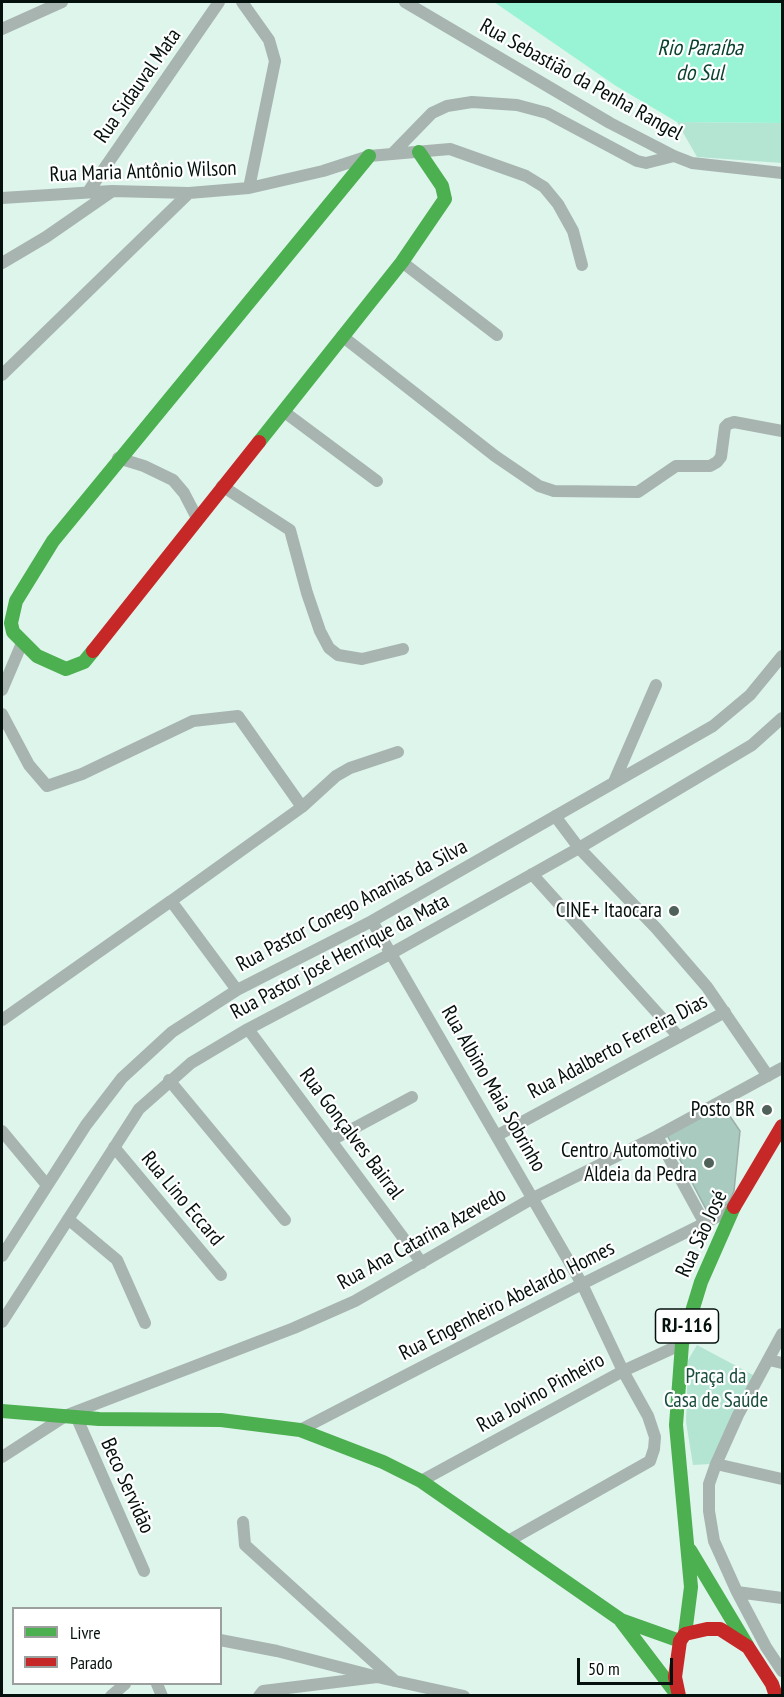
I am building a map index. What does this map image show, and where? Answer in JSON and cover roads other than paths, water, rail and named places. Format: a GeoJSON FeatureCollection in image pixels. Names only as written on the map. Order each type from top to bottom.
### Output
{"type":"FeatureCollection","features":[{"type":"Feature","properties":{"kind":"main road"},"geometry":{"type":"LineString","coordinates":[[369,156],[118,458],[52,541],[16,601],[11,623],[22,643],[57,666],[66,669],[84,662],[402,262],[445,199],[442,186],[419,152]]}},
{"type":"Feature","properties":{"kind":"main road","name":"Rua São José"},"geometry":{"type":"LineString","coordinates":[[678,1695],[675,1677],[692,1587],[676,1448],[676,1394],[682,1344],[701,1282],[733,1209],[781,1132]]}},
{"type":"Feature","properties":{"kind":"main road"},"geometry":{"type":"LineString","coordinates":[[2,1411],[99,1419],[210,1419],[300,1430],[383,1462],[422,1481],[510,1540],[621,1620],[678,1695]]}},
{"type":"Feature","properties":{"kind":"main road","name":"Rua São José"},"geometry":{"type":"LineString","coordinates":[[688,1545],[776,1692]]}},
{"type":"Feature","properties":{"kind":"main road"},"geometry":{"type":"LineString","coordinates":[[621,1620],[683,1638],[707,1629],[720,1629],[748,1647]]}},
{"type":"Feature","properties":{"kind":"street"},"geometry":{"type":"LineString","coordinates":[[2,29],[49,4],[62,2]]}},
{"type":"Feature","properties":{"kind":"street","name":"Rua Sidauval Mata"},"geometry":{"type":"LineString","coordinates":[[88,192],[219,2]]}},
{"type":"Feature","properties":{"kind":"street"},"geometry":{"type":"LineString","coordinates":[[242,2],[269,40],[275,62],[249,188]]}},
{"type":"Feature","properties":{"kind":"street","name":"Rua Sebastião da Penha Rangel"},"geometry":{"type":"LineString","coordinates":[[405,2],[610,123],[674,156],[692,163],[783,173]]}},
{"type":"Feature","properties":{"kind":"street"},"geometry":{"type":"LineString","coordinates":[[393,153],[432,113],[447,106],[472,102],[517,105],[547,113],[637,161],[646,163],[674,156]]}},
{"type":"Feature","properties":{"kind":"street","name":"Rua Maria Antônio Wilson"},"geometry":{"type":"LineString","coordinates":[[2,198],[112,191],[189,193],[249,188],[323,171],[369,156],[450,149],[526,176],[551,196],[573,231],[582,265]]}},
{"type":"Feature","properties":{"kind":"street"},"geometry":{"type":"LineString","coordinates":[[2,263],[46,237],[112,191]]}},
{"type":"Feature","properties":{"kind":"street"},"geometry":{"type":"LineString","coordinates":[[2,375],[189,193]]}},
{"type":"Feature","properties":{"kind":"street"},"geometry":{"type":"LineString","coordinates":[[402,262],[497,335]]}},
{"type":"Feature","properties":{"kind":"street"},"geometry":{"type":"LineString","coordinates":[[342,336],[495,456],[539,486],[554,491],[638,492],[676,466],[710,466],[717,462],[721,457],[725,427],[728,424],[735,422],[783,431]]}},
{"type":"Feature","properties":{"kind":"street"},"geometry":{"type":"LineString","coordinates":[[284,411],[377,481]]}},
{"type":"Feature","properties":{"kind":"street"},"geometry":{"type":"LineString","coordinates":[[118,458],[144,466],[172,480],[184,493],[197,518]]}},
{"type":"Feature","properties":{"kind":"street"},"geometry":{"type":"LineString","coordinates":[[222,486],[290,530],[307,593],[320,631],[329,648],[338,655],[362,659],[403,649]]}},
{"type":"Feature","properties":{"kind":"street"},"geometry":{"type":"LineString","coordinates":[[2,690],[22,643]]}},
{"type":"Feature","properties":{"kind":"street","name":"Rua Pastor Conego Ananias da Silva"},"geometry":{"type":"LineString","coordinates":[[2,1253],[86,1125],[122,1078],[146,1053],[172,1032],[237,990],[372,921],[712,726],[750,695],[783,656]]}},
{"type":"Feature","properties":{"kind":"street"},"geometry":{"type":"LineString","coordinates":[[614,782],[656,685]]}},
{"type":"Feature","properties":{"kind":"street"},"geometry":{"type":"LineString","coordinates":[[2,714],[29,765],[47,786],[82,774],[193,721],[238,716],[302,807]]}},
{"type":"Feature","properties":{"kind":"street","name":"Rua Pastor josé Henrique da Mata"},"geometry":{"type":"LineString","coordinates":[[2,1322],[139,1109],[169,1080],[191,1063],[248,1029],[392,953],[579,848],[752,745],[783,718]]}},
{"type":"Feature","properties":{"kind":"street"},"geometry":{"type":"LineString","coordinates":[[2,1020],[302,807],[336,776],[350,768],[398,752]]}},
{"type":"Feature","properties":{"kind":"street"},"geometry":{"type":"LineString","coordinates":[[555,816],[579,848],[656,928],[707,987],[768,1076]]}},
{"type":"Feature","properties":{"kind":"street"},"geometry":{"type":"LineString","coordinates":[[532,874],[679,1037]]}},
{"type":"Feature","properties":{"kind":"street"},"geometry":{"type":"LineString","coordinates":[[171,901],[237,990]]}},
{"type":"Feature","properties":{"kind":"street","name":"Rua Albino Maia Sobrinho"},"geometry":{"type":"LineString","coordinates":[[372,921],[498,1135],[582,1284],[623,1371],[648,1416],[655,1437],[650,1461],[510,1540]]}},
{"type":"Feature","properties":{"kind":"street","name":"Rua Adalberto Ferreira Dias"},"geometry":{"type":"LineString","coordinates":[[498,1135],[602,1076],[724,1012]]}},
{"type":"Feature","properties":{"kind":"street","name":"Rua Gonçalves Bairral"},"geometry":{"type":"LineString","coordinates":[[248,1029],[422,1263]]}},
{"type":"Feature","properties":{"kind":"street","name":"Rua Ana Catarina Azevedo"},"geometry":{"type":"LineString","coordinates":[[2,1457],[72,1416],[294,1328],[355,1301],[533,1198],[657,1136],[783,1068]]}},
{"type":"Feature","properties":{"kind":"street"},"geometry":{"type":"LineString","coordinates":[[169,1080],[285,1220]]}},
{"type":"Feature","properties":{"kind":"street"},"geometry":{"type":"LineString","coordinates":[[332,1140],[412,1096]]}},
{"type":"Feature","properties":{"kind":"street"},"geometry":{"type":"LineString","coordinates":[[2,1131],[46,1184]]}},
{"type":"Feature","properties":{"kind":"street"},"geometry":{"type":"LineString","coordinates":[[657,1136],[705,1224]]}},
{"type":"Feature","properties":{"kind":"street","name":"Rua Lino Eccard"},"geometry":{"type":"LineString","coordinates":[[114,1148],[221,1275]]}},
{"type":"Feature","properties":{"kind":"street","name":"Rua Engenheiro Abelardo Homes"},"geometry":{"type":"LineString","coordinates":[[300,1430],[582,1284],[733,1209]]}},
{"type":"Feature","properties":{"kind":"street"},"geometry":{"type":"LineString","coordinates":[[68,1219],[117,1260],[145,1323]]}},
{"type":"Feature","properties":{"kind":"street"},"geometry":{"type":"LineString","coordinates":[[783,1334],[738,1415],[709,1484],[709,1511],[714,1541],[737,1592],[766,1647],[783,1671]]}},
{"type":"Feature","properties":{"kind":"street","name":"Rua Jovino Pinheiro"},"geometry":{"type":"LineString","coordinates":[[422,1481],[623,1371],[682,1344]]}},
{"type":"Feature","properties":{"kind":"street"},"geometry":{"type":"LineString","coordinates":[[769,1360],[783,1363]]}},
{"type":"Feature","properties":{"kind":"street","name":"Beco Servidão"},"geometry":{"type":"LineString","coordinates":[[72,1416],[144,1571]]}},
{"type":"Feature","properties":{"kind":"street"},"geometry":{"type":"LineString","coordinates":[[716,1464],[783,1479]]}},
{"type":"Feature","properties":{"kind":"street"},"geometry":{"type":"LineString","coordinates":[[243,1522],[245,1545],[395,1681]]}},
{"type":"Feature","properties":{"kind":"street"},"geometry":{"type":"LineString","coordinates":[[737,1592],[783,1598]]}},
{"type":"Feature","properties":{"kind":"street"},"geometry":{"type":"LineString","coordinates":[[222,1640],[288,1653],[377,1677],[464,1695]]}},
{"type":"Feature","properties":{"kind":"street"},"geometry":{"type":"LineString","coordinates":[[259,1695],[263,1691],[276,1693],[377,1677]]}},
{"type":"Feature","properties":{"kind":"water","name":"Rio Paraíba do Sul"},"geometry":{"type":"Polygon","coordinates":[[[494,2],[782,2],[782,123],[677,122],[616,86],[494,2]]]}},
{"type":"Feature","properties":{"kind":"place","name":"CINE+ Itaocara"},"geometry":{"type":"Point","coordinates":[674,911]}},
{"type":"Feature","properties":{"kind":"place","name":"Posto BR"},"geometry":{"type":"Point","coordinates":[767,1110]}},
{"type":"Feature","properties":{"kind":"place","name":"Centro Automotivo Aldeia da Pedra"},"geometry":{"type":"Point","coordinates":[709,1163]}},
{"type":"Feature","properties":{"kind":"park label","name":"Praça da Casa de Saúde"},"geometry":{"type":"Point","coordinates":[716,1389]}}]}
